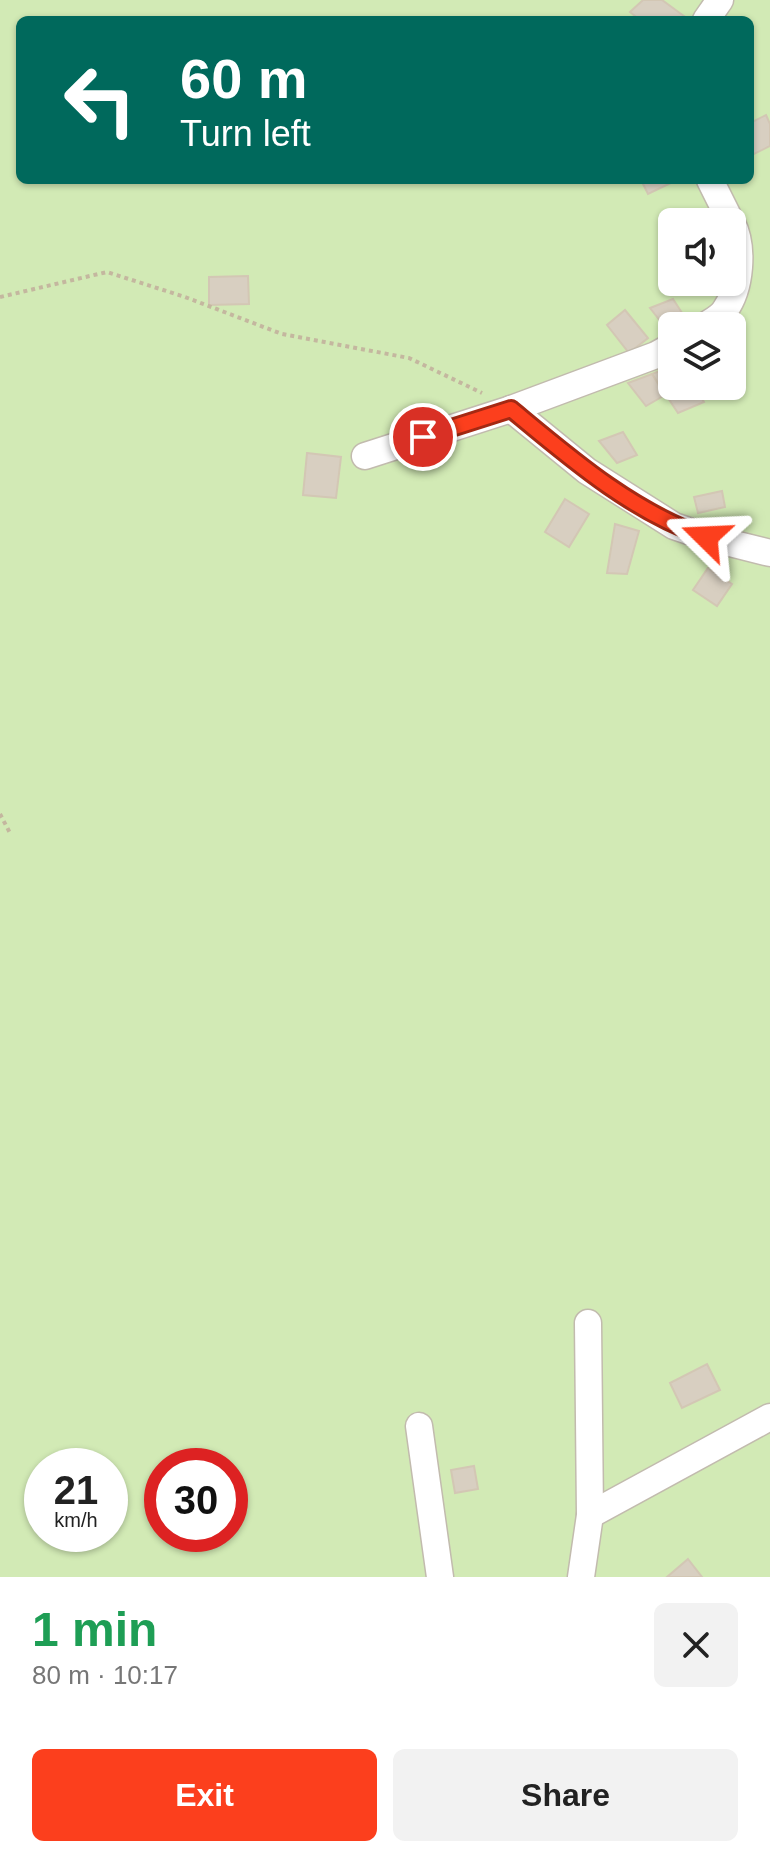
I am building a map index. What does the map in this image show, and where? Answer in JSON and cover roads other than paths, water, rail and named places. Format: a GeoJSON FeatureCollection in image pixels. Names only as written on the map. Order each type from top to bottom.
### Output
{"type":"FeatureCollection","features":[{"type":"Feature","properties":{"kind":"street"},"geometry":{"type":"LineString","coordinates":[[712,184],[724,208]]}},
{"type":"Feature","properties":{"kind":"street"},"geometry":{"type":"LineString","coordinates":[[365,456],[511,409],[658,354]]}},
{"type":"Feature","properties":{"kind":"street"},"geometry":{"type":"LineString","coordinates":[[511,409],[587,471],[674,526],[770,553]]}},
{"type":"Feature","properties":{"kind":"street"},"geometry":{"type":"LineString","coordinates":[[581,1577],[590,1515],[588,1323]]}},
{"type":"Feature","properties":{"kind":"street"},"geometry":{"type":"LineString","coordinates":[[590,1515],[770,1417]]}},
{"type":"Feature","properties":{"kind":"street"},"geometry":{"type":"LineString","coordinates":[[419,1426],[440,1577]]}}]}
